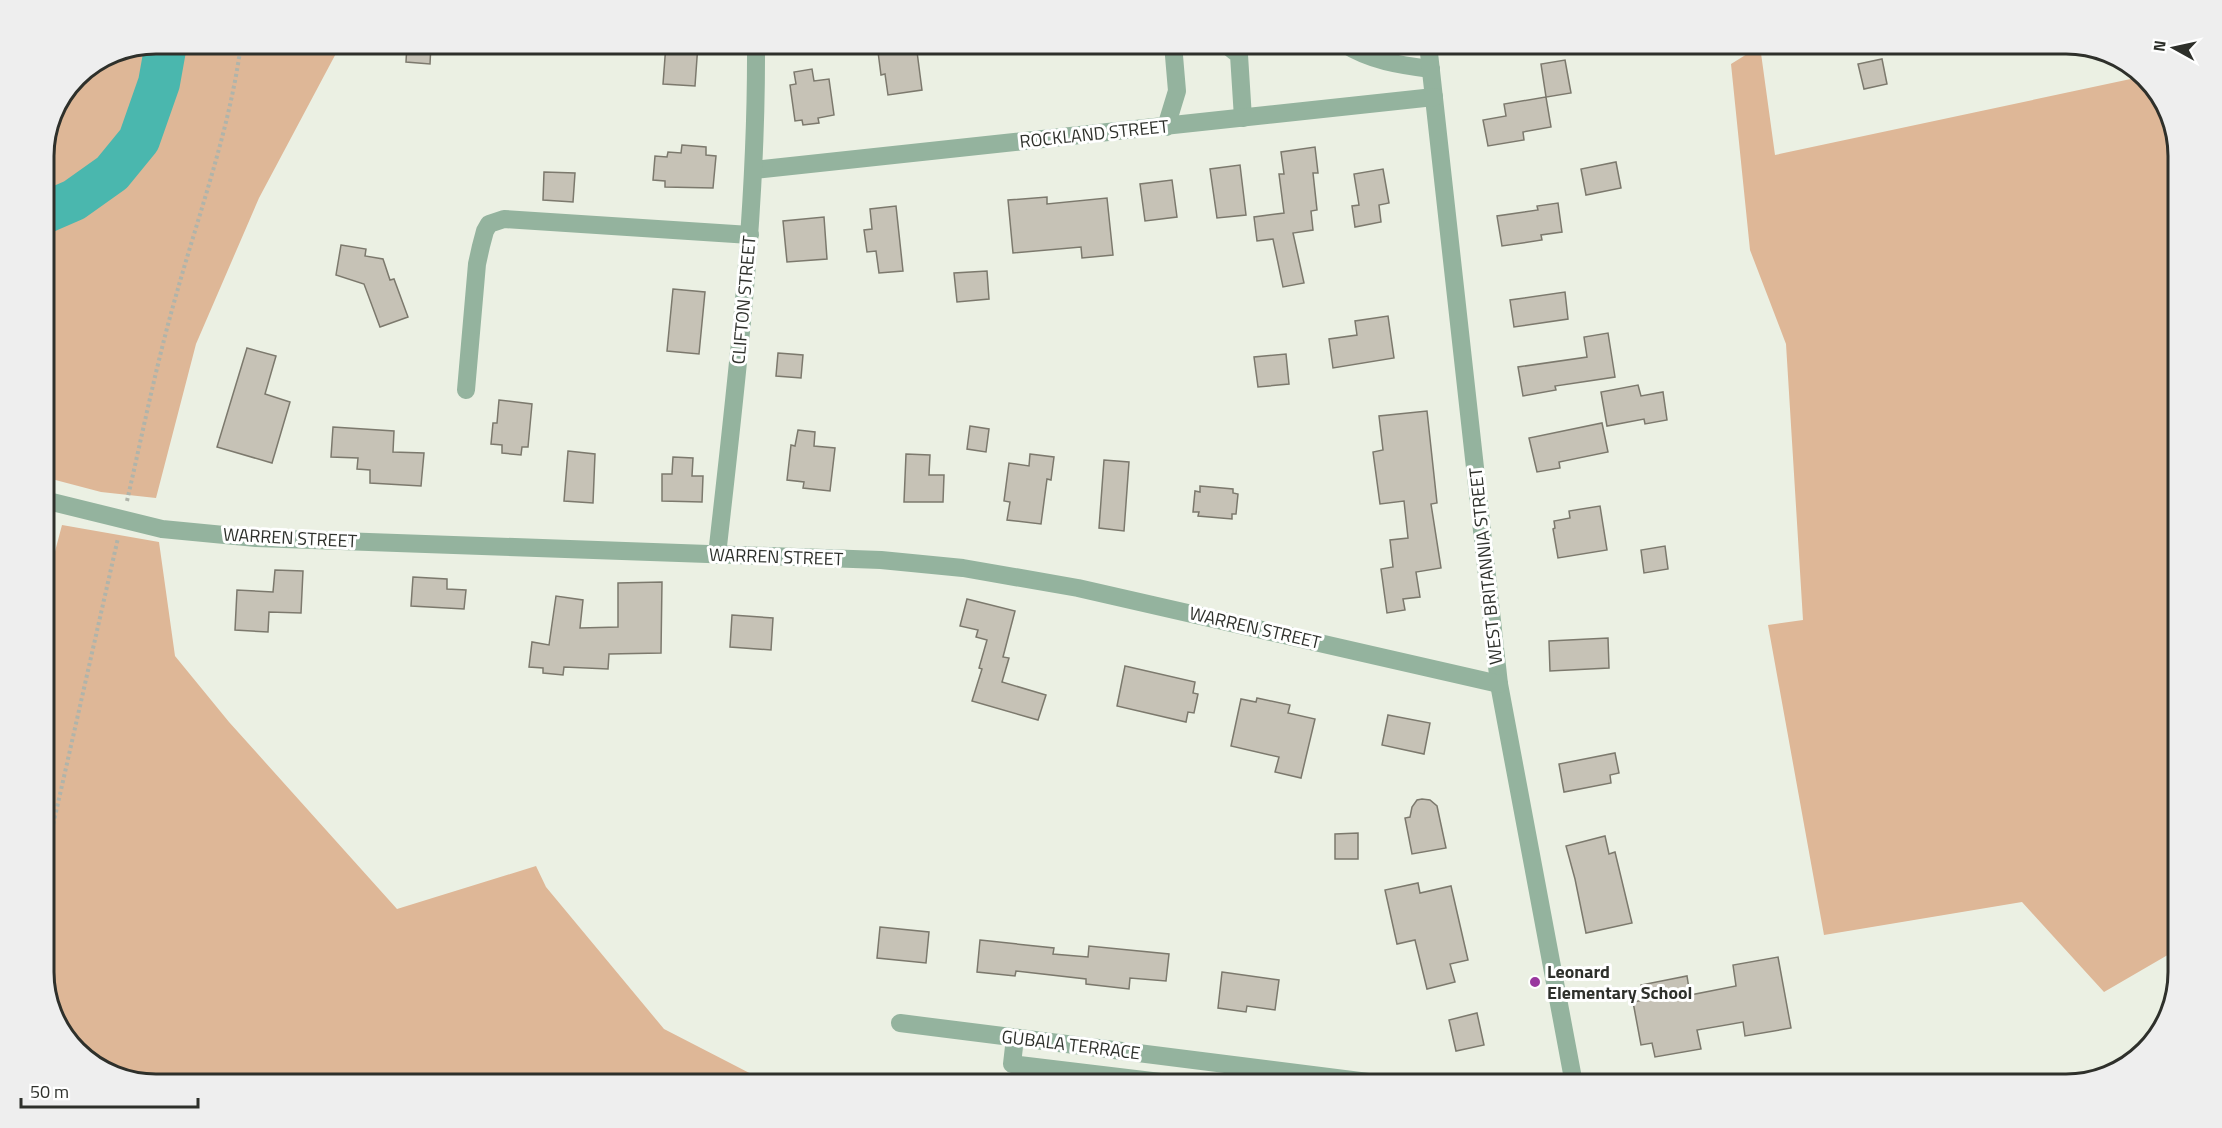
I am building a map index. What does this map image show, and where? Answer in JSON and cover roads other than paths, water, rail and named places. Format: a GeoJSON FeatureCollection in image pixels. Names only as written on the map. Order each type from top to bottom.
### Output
{"type":"FeatureCollection","features":[{"type":"Feature","properties":{"kind":"street","name":"CLIFTON STREET"},"geometry":{"type":"LineString","coordinates":[[717,555],[750,236],[754,170],[756,54]]}},
{"type":"Feature","properties":{"kind":"street"},"geometry":{"type":"LineString","coordinates":[[1166,126],[1177,91],[1174,54]]}},
{"type":"Feature","properties":{"kind":"street"},"geometry":{"type":"LineString","coordinates":[[1238,54],[1243,118]]}},
{"type":"Feature","properties":{"kind":"street"},"geometry":{"type":"LineString","coordinates":[[1364,54],[1382,61],[1431,69]]}},
{"type":"Feature","properties":{"kind":"street","name":"WEST BRITANNIA STREET"},"geometry":{"type":"LineString","coordinates":[[1429,54],[1499,684],[1572,1074]]}},
{"type":"Feature","properties":{"kind":"street","name":"ROCKLAND STREET"},"geometry":{"type":"LineString","coordinates":[[754,170],[1434,97]]}},
{"type":"Feature","properties":{"kind":"street"},"geometry":{"type":"LineString","coordinates":[[466,390],[477,264],[485,231],[489,224],[504,219],[750,236]]}},
{"type":"Feature","properties":{"kind":"street","name":"WARREN STREET"},"geometry":{"type":"LineString","coordinates":[[54,503],[173,530],[256,538],[911,562],[989,572],[1089,591],[1499,684]]}},
{"type":"Feature","properties":{"kind":"street","name":"GUBALA TERRACE"},"geometry":{"type":"LineString","coordinates":[[900,1023],[1304,1074]]}},
{"type":"Feature","properties":{"kind":"street"},"geometry":{"type":"LineString","coordinates":[[1016,1038],[1012,1064],[1094,1074]]}},
{"type":"Feature","properties":{"kind":"waterway"},"geometry":{"type":"LineString","coordinates":[[54,209],[74,200],[112,173],[139,140],[159,83],[164,54]]}},
{"type":"Feature","properties":{"kind":"place","name":"Leonard Elementary School"},"geometry":{"type":"Point","coordinates":[1535,982]}}]}
